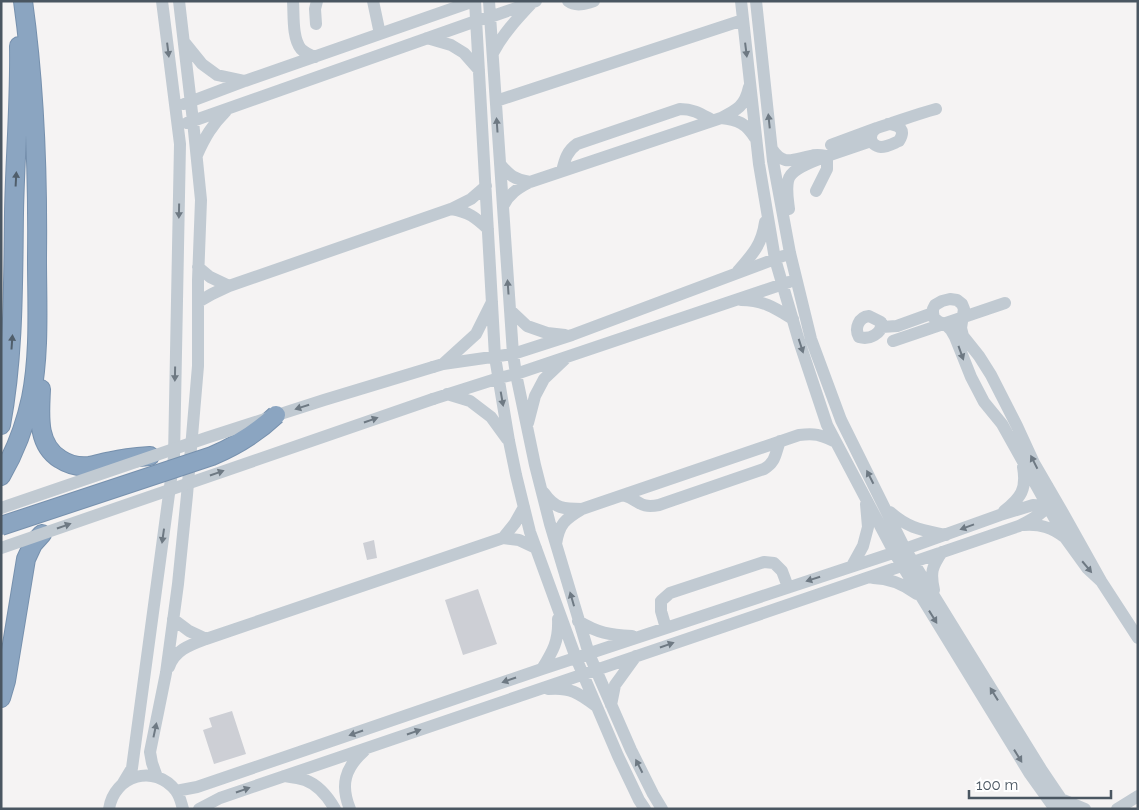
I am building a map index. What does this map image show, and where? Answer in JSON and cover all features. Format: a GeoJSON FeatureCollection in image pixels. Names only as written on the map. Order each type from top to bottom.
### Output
{"type":"FeatureCollection","features":[{"type":"Feature","properties":{"kind":"highway"},"geometry":{"type":"LineString","coordinates":[[1,425],[9,372],[12,330],[19,75],[18,1]]}},
{"type":"Feature","properties":{"kind":"highway"},"geometry":{"type":"LineString","coordinates":[[4,470],[22,431],[31,398],[36,348],[38,224],[35,124],[31,60],[23,1]]}},
{"type":"Feature","properties":{"kind":"highway"},"geometry":{"type":"LineString","coordinates":[[37,299],[42,339],[41,428],[43,437],[51,452],[65,462],[82,467],[124,458],[150,456]]}},
{"type":"Feature","properties":{"kind":"highway"},"geometry":{"type":"LineString","coordinates":[[1,526],[212,456],[252,435],[276,415]]}},
{"type":"Feature","properties":{"kind":"highway"},"geometry":{"type":"LineString","coordinates":[[1,698],[6,681],[26,559],[33,544],[42,534]]}},
{"type":"Feature","properties":{"kind":"lane"},"geometry":{"type":"LineString","coordinates":[[124,783],[132,768],[174,457],[180,144],[162,1]]}},
{"type":"Feature","properties":{"kind":"lane"},"geometry":{"type":"LineString","coordinates":[[293,1],[294,27],[297,42],[302,50],[315,57]]}},
{"type":"Feature","properties":{"kind":"lane"},"geometry":{"type":"LineString","coordinates":[[316,24],[315,9],[318,1]]}},
{"type":"Feature","properties":{"kind":"lane"},"geometry":{"type":"LineString","coordinates":[[373,1],[380,34]]}},
{"type":"Feature","properties":{"kind":"lane"},"geometry":{"type":"LineString","coordinates":[[435,15],[446,1]]}},
{"type":"Feature","properties":{"kind":"lane"},"geometry":{"type":"LineString","coordinates":[[175,107],[474,1],[495,357],[509,441],[530,532],[576,658],[618,756],[645,809]]}},
{"type":"Feature","properties":{"kind":"lane"},"geometry":{"type":"LineString","coordinates":[[489,1],[513,354],[527,428],[556,547],[588,654],[631,750],[662,809]]}},
{"type":"Feature","properties":{"kind":"lane"},"geometry":{"type":"LineString","coordinates":[[568,1],[575,5],[594,1]]}},
{"type":"Feature","properties":{"kind":"lane"},"geometry":{"type":"LineString","coordinates":[[741,1],[756,141],[775,259],[792,319],[827,425],[865,498],[907,563],[935,597],[1040,769],[1058,806]]}},
{"type":"Feature","properties":{"kind":"lane"},"geometry":{"type":"LineString","coordinates":[[756,1],[772,149],[790,253],[811,340],[841,420],[884,507],[899,551]]}},
{"type":"Feature","properties":{"kind":"lane"},"geometry":{"type":"LineString","coordinates":[[178,125],[535,2]]}},
{"type":"Feature","properties":{"kind":"lane"},"geometry":{"type":"LineString","coordinates":[[492,53],[514,22],[535,2]]}},
{"type":"Feature","properties":{"kind":"lane"},"geometry":{"type":"LineString","coordinates":[[157,777],[150,752],[166,673],[173,619],[187,495],[198,366],[198,267],[201,200],[181,5]]}},
{"type":"Feature","properties":{"kind":"lane"},"geometry":{"type":"LineString","coordinates":[[496,101],[743,20]]}},
{"type":"Feature","properties":{"kind":"lane"},"geometry":{"type":"LineString","coordinates":[[427,38],[450,45],[464,53],[479,70]]}},
{"type":"Feature","properties":{"kind":"lane"},"geometry":{"type":"LineString","coordinates":[[185,44],[202,64],[217,75],[245,81]]}},
{"type":"Feature","properties":{"kind":"lane"},"geometry":{"type":"LineString","coordinates":[[503,206],[508,196],[530,182],[716,119],[734,111],[743,104],[750,81]]}},
{"type":"Feature","properties":{"kind":"lane"},"geometry":{"type":"LineString","coordinates":[[196,157],[214,123],[228,108]]}},
{"type":"Feature","properties":{"kind":"lane"},"geometry":{"type":"LineString","coordinates":[[562,171],[565,158],[570,149],[577,144],[680,109],[697,111],[716,119],[733,119],[744,124],[756,141]]}},
{"type":"Feature","properties":{"kind":"lane"},"geometry":{"type":"LineString","coordinates":[[772,149],[782,160],[788,161],[817,155],[883,126],[936,109]]}},
{"type":"Feature","properties":{"kind":"lane"},"geometry":{"type":"LineString","coordinates":[[896,125],[900,127],[902,136],[899,141],[880,147],[874,145],[871,137],[872,132],[883,126],[896,125]]}},
{"type":"Feature","properties":{"kind":"lane"},"geometry":{"type":"LineString","coordinates":[[785,224],[789,209],[788,178],[792,172],[829,150],[872,142]]}},
{"type":"Feature","properties":{"kind":"lane"},"geometry":{"type":"LineString","coordinates":[[816,191],[826,169],[829,150]]}},
{"type":"Feature","properties":{"kind":"lane"},"geometry":{"type":"LineString","coordinates":[[500,164],[509,174],[519,180],[530,182]]}},
{"type":"Feature","properties":{"kind":"lane"},"geometry":{"type":"LineString","coordinates":[[198,302],[229,286],[451,209],[471,199],[486,186]]}},
{"type":"Feature","properties":{"kind":"lane"},"geometry":{"type":"LineString","coordinates":[[451,209],[464,211],[488,229]]}},
{"type":"Feature","properties":{"kind":"lane"},"geometry":{"type":"LineString","coordinates":[[736,273],[752,255],[763,236],[767,212]]}},
{"type":"Feature","properties":{"kind":"lane"},"geometry":{"type":"LineString","coordinates":[[1,508],[150,456],[276,415],[438,366],[513,354],[572,335],[790,253]]}},
{"type":"Feature","properties":{"kind":"lane"},"geometry":{"type":"LineString","coordinates":[[198,267],[210,277],[229,286]]}},
{"type":"Feature","properties":{"kind":"lane"},"geometry":{"type":"LineString","coordinates":[[7,544],[42,534],[447,394],[516,374],[796,280]]}},
{"type":"Feature","properties":{"kind":"lane"},"geometry":{"type":"LineString","coordinates":[[1101,581],[1087,568],[1066,539],[1002,424],[984,402],[951,330],[934,318],[935,305],[950,299],[957,300],[962,304],[964,309],[960,328],[963,336],[991,375],[1034,463],[1101,581],[1138,638]]}},
{"type":"Feature","properties":{"kind":"lane"},"geometry":{"type":"LineString","coordinates":[[734,300],[753,300],[775,307],[792,319]]}},
{"type":"Feature","properties":{"kind":"lane"},"geometry":{"type":"LineString","coordinates":[[438,366],[476,334],[492,302]]}},
{"type":"Feature","properties":{"kind":"lane"},"geometry":{"type":"LineString","coordinates":[[893,341],[1005,303]]}},
{"type":"Feature","properties":{"kind":"lane"},"geometry":{"type":"LineString","coordinates":[[510,310],[527,326],[547,333],[572,335]]}},
{"type":"Feature","properties":{"kind":"lane"},"geometry":{"type":"LineString","coordinates":[[882,327],[897,326],[933,313]]}},
{"type":"Feature","properties":{"kind":"lane"},"geometry":{"type":"LineString","coordinates":[[527,428],[535,396],[544,379],[567,357]]}},
{"type":"Feature","properties":{"kind":"lane"},"geometry":{"type":"LineString","coordinates":[[447,394],[470,402],[491,417],[509,441]]}},
{"type":"Feature","properties":{"kind":"lane"},"geometry":{"type":"LineString","coordinates":[[800,435],[816,420],[819,414],[819,401]]}},
{"type":"Feature","properties":{"kind":"lane"},"geometry":{"type":"LineString","coordinates":[[556,547],[562,524],[567,518],[582,509],[800,435],[813,433],[836,442]]}},
{"type":"Feature","properties":{"kind":"lane"},"geometry":{"type":"LineString","coordinates":[[623,495],[631,497],[643,506],[649,507],[764,470],[776,456],[780,441]]}},
{"type":"Feature","properties":{"kind":"lane"},"geometry":{"type":"LineString","coordinates":[[1000,515],[1017,499],[1024,488],[1025,477],[1022,462]]}},
{"type":"Feature","properties":{"kind":"lane"},"geometry":{"type":"LineString","coordinates":[[199,809],[220,798],[1019,526],[1036,518],[1047,506],[1050,500],[1048,487]]}},
{"type":"Feature","properties":{"kind":"lane"},"geometry":{"type":"LineString","coordinates":[[541,489],[556,506],[566,509],[582,509]]}},
{"type":"Feature","properties":{"kind":"lane"},"geometry":{"type":"LineString","coordinates":[[852,566],[863,546],[868,527],[865,498]]}},
{"type":"Feature","properties":{"kind":"lane"},"geometry":{"type":"LineString","coordinates":[[176,791],[197,788],[542,669],[899,551],[1000,515],[1033,505],[1047,506],[1063,513]]}},
{"type":"Feature","properties":{"kind":"lane"},"geometry":{"type":"LineString","coordinates":[[503,538],[515,523],[524,507]]}},
{"type":"Feature","properties":{"kind":"lane"},"geometry":{"type":"LineString","coordinates":[[884,507],[899,520],[917,529],[946,535]]}},
{"type":"Feature","properties":{"kind":"lane"},"geometry":{"type":"LineString","coordinates":[[1019,526],[1047,527],[1057,531],[1066,539]]}},
{"type":"Feature","properties":{"kind":"lane"},"geometry":{"type":"LineString","coordinates":[[166,673],[170,664],[184,648],[206,639],[503,538],[519,540],[536,548]]}},
{"type":"Feature","properties":{"kind":"lane"},"geometry":{"type":"LineString","coordinates":[[935,597],[931,577],[935,563],[942,552]]}},
{"type":"Feature","properties":{"kind":"lane"},"geometry":{"type":"LineString","coordinates":[[666,628],[661,611],[661,601],[670,593],[764,562],[774,563],[782,571],[788,588]]}},
{"type":"Feature","properties":{"kind":"lane"},"geometry":{"type":"LineString","coordinates":[[907,563],[920,596],[1030,774],[1058,806],[1084,809]]}},
{"type":"Feature","properties":{"kind":"lane"},"geometry":{"type":"LineString","coordinates":[[863,579],[883,578],[903,584],[920,596]]}},
{"type":"Feature","properties":{"kind":"lane"},"geometry":{"type":"LineString","coordinates":[[542,669],[553,651],[558,633],[558,609]]}},
{"type":"Feature","properties":{"kind":"lane"},"geometry":{"type":"LineString","coordinates":[[173,619],[188,631],[206,639]]}},
{"type":"Feature","properties":{"kind":"lane"},"geometry":{"type":"LineString","coordinates":[[578,621],[591,629],[610,635],[640,637]]}},
{"type":"Feature","properties":{"kind":"lane"},"geometry":{"type":"LineString","coordinates":[[611,705],[615,684],[636,656]]}},
{"type":"Feature","properties":{"kind":"lane"},"geometry":{"type":"LineString","coordinates":[[535,690],[559,688],[578,693],[596,706]]}},
{"type":"Feature","properties":{"kind":"lane"},"geometry":{"type":"LineString","coordinates":[[350,809],[344,790],[347,772],[355,759],[368,748]]}},
{"type":"Feature","properties":{"kind":"lane"},"geometry":{"type":"LineString","coordinates":[[109,809],[110,801],[115,791],[134,777],[146,776],[157,777],[168,783],[181,799],[183,809]]}},
{"type":"Feature","properties":{"kind":"lane"},"geometry":{"type":"LineString","coordinates":[[284,776],[306,780],[320,789],[329,798],[335,809]]}},
{"type":"Feature","properties":{"kind":"lane"},"geometry":{"type":"LineString","coordinates":[[1116,809],[1138,796]]}},
{"type":"Feature","properties":{"kind":"building"},"geometry":{"type":"Polygon","coordinates":[[[374,540],[377,558],[367,560],[363,543],[374,540]]]}},
{"type":"Feature","properties":{"kind":"building"},"geometry":{"type":"Polygon","coordinates":[[[478,589],[497,644],[463,655],[445,600],[478,589]]]}},
{"type":"Feature","properties":{"kind":"building"},"geometry":{"type":"Polygon","coordinates":[[[232,711],[246,754],[214,764],[203,730],[212,727],[209,718],[232,711]]]}}]}
